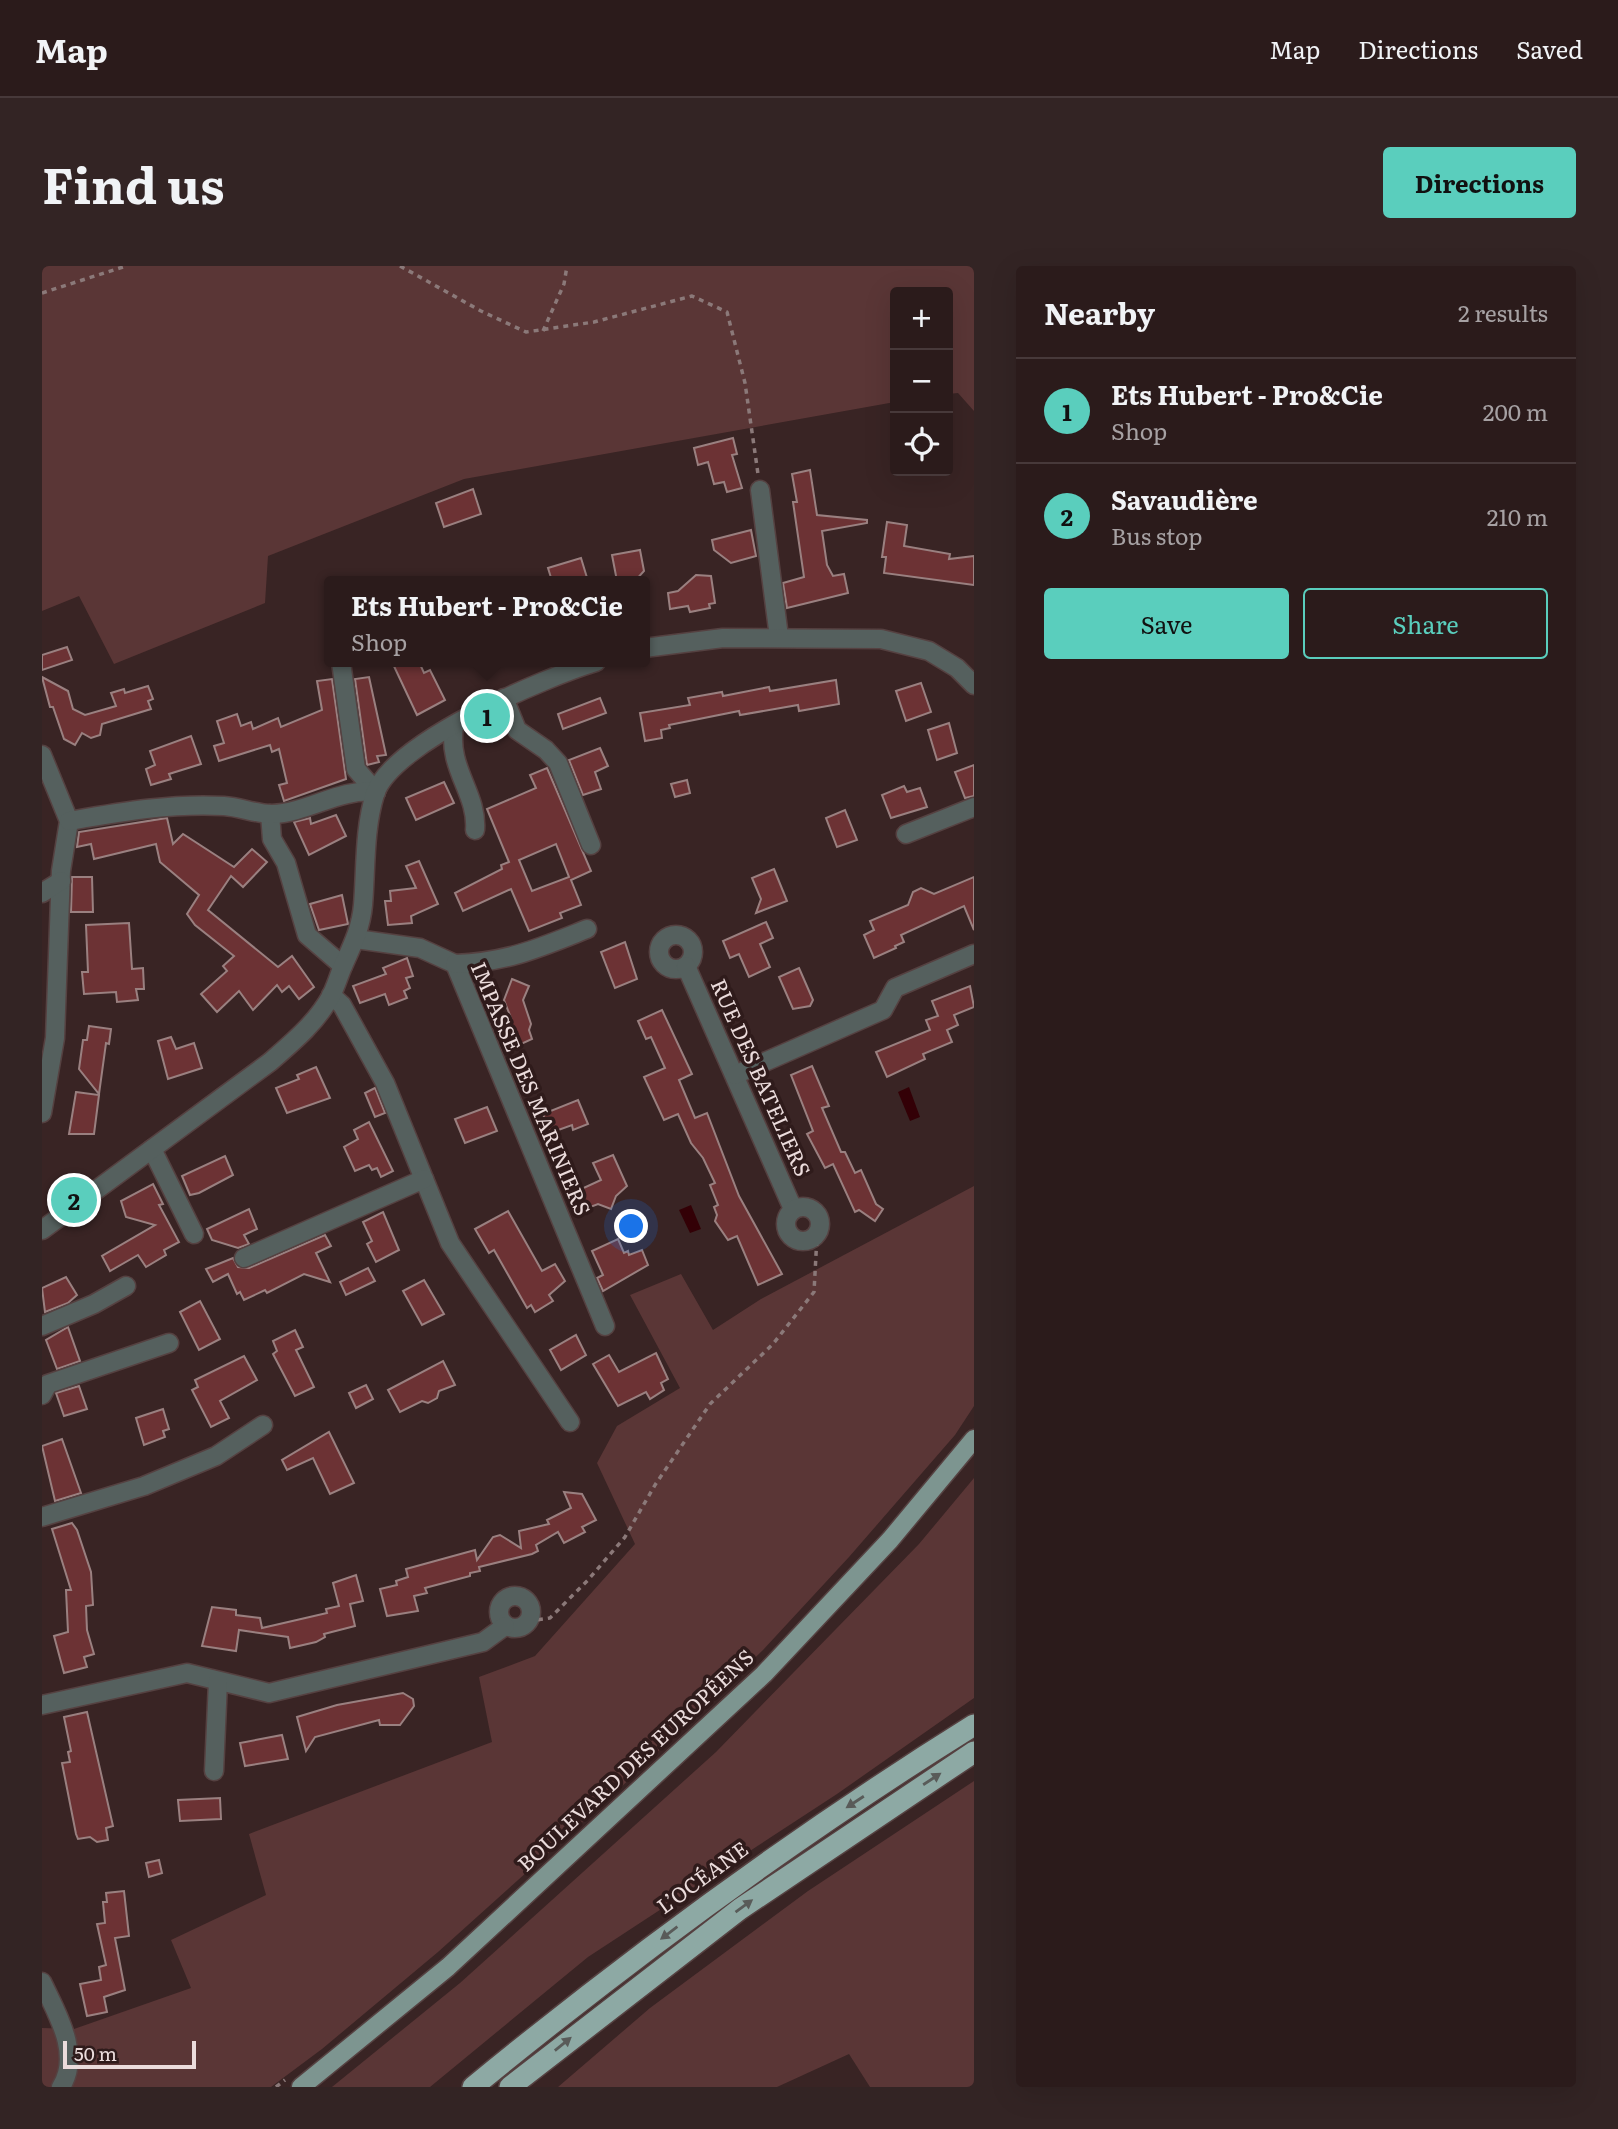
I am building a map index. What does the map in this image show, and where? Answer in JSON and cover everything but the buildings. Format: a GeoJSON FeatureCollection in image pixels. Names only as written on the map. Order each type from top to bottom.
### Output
{"type":"FeatureCollection","features":[{"type":"Feature","properties":{"kind":"highway","name":"L’OCÉANE"},"geometry":{"type":"LineString","coordinates":[[474,2087],[700,1909],[840,1811],[974,1725]]}},
{"type":"Feature","properties":{"kind":"highway"},"geometry":{"type":"LineString","coordinates":[[510,2087],[740,1909],[974,1752]]}},
{"type":"Feature","properties":{"kind":"main road","name":"BOULEVARD DES EUROPÉENS"},"geometry":{"type":"LineString","coordinates":[[301,2087],[448,1967],[764,1674],[890,1540],[974,1439]]}},
{"type":"Feature","properties":{"kind":"main road","name":"BOULEVARD DES EUROPÉENS"},"geometry":{"type":"LineString","coordinates":[[318,2087],[401,2020],[526,1910],[734,1714],[837,1614],[974,1457]]}},
{"type":"Feature","properties":{"kind":"street"},"geometry":{"type":"LineString","coordinates":[[761,490],[779,636]]}},
{"type":"Feature","properties":{"kind":"street"},"geometry":{"type":"LineString","coordinates":[[650,647],[723,638],[779,636],[881,639],[929,651],[957,668],[974,685]]}},
{"type":"Feature","properties":{"kind":"street"},"geometry":{"type":"LineString","coordinates":[[342,667],[356,769],[376,792]]}},
{"type":"Feature","properties":{"kind":"street"},"geometry":{"type":"LineString","coordinates":[[42,1230],[270,1062],[304,1033],[331,995],[356,939],[363,909],[367,846],[376,792],[399,764],[454,726],[504,698],[559,673],[579,667]]}},
{"type":"Feature","properties":{"kind":"street"},"geometry":{"type":"LineString","coordinates":[[504,698],[517,730],[553,755],[558,763],[591,845]]}},
{"type":"Feature","properties":{"kind":"street"},"geometry":{"type":"LineString","coordinates":[[454,726],[452,754],[476,818],[475,830]]}},
{"type":"Feature","properties":{"kind":"street"},"geometry":{"type":"LineString","coordinates":[[42,755],[46,776],[69,821],[61,881],[57,1013],[42,1110]]}},
{"type":"Feature","properties":{"kind":"street"},"geometry":{"type":"LineString","coordinates":[[69,821],[173,805],[227,806],[270,814],[296,811],[357,790],[376,792]]}},
{"type":"Feature","properties":{"kind":"street"},"geometry":{"type":"LineString","coordinates":[[906,834],[974,807]]}},
{"type":"Feature","properties":{"kind":"street"},"geometry":{"type":"LineString","coordinates":[[270,814],[272,839],[286,863],[307,935],[343,966]]}},
{"type":"Feature","properties":{"kind":"street"},"geometry":{"type":"LineString","coordinates":[[42,893],[61,881]]}},
{"type":"Feature","properties":{"kind":"street"},"geometry":{"type":"LineString","coordinates":[[455,964],[493,962],[532,952],[587,929]]}},
{"type":"Feature","properties":{"kind":"street","name":"IMPASSE DES MARINIERS"},"geometry":{"type":"LineString","coordinates":[[356,939],[420,948],[455,964],[605,1325]]}},
{"type":"Feature","properties":{"kind":"street"},"geometry":{"type":"LineString","coordinates":[[735,1074],[883,1010],[895,988],[974,954]]}},
{"type":"Feature","properties":{"kind":"street","name":"RUE DES BATELIERS"},"geometry":{"type":"LineString","coordinates":[[685,966],[793,1209]]}},
{"type":"Feature","properties":{"kind":"street"},"geometry":{"type":"LineString","coordinates":[[331,995],[342,1005],[385,1083],[450,1243],[570,1422]]}},
{"type":"Feature","properties":{"kind":"street"},"geometry":{"type":"LineString","coordinates":[[152,1149],[194,1234]]}},
{"type":"Feature","properties":{"kind":"street"},"geometry":{"type":"LineString","coordinates":[[244,1258],[424,1179]]}},
{"type":"Feature","properties":{"kind":"street","name":"RUE DES BATELIERS"},"geometry":{"type":"LineString","coordinates":[[807,1206],[817,1212],[821,1225],[817,1236],[803,1242],[788,1234],[786,1219],[793,1209],[807,1206]]}},
{"type":"Feature","properties":{"kind":"street"},"geometry":{"type":"LineString","coordinates":[[42,1326],[94,1304],[125,1286]]}},
{"type":"Feature","properties":{"kind":"street"},"geometry":{"type":"LineString","coordinates":[[42,1395],[48,1384],[169,1343]]}},
{"type":"Feature","properties":{"kind":"street"},"geometry":{"type":"LineString","coordinates":[[42,1517],[166,1477],[216,1456],[263,1425]]}},
{"type":"Feature","properties":{"kind":"street"},"geometry":{"type":"LineString","coordinates":[[309,2087],[402,2014],[724,1719],[853,1587],[974,1449]]}},
{"type":"Feature","properties":{"kind":"street"},"geometry":{"type":"LineString","coordinates":[[511,1596],[520,1596],[530,1604],[531,1614],[528,1621],[515,1629],[505,1626],[498,1615],[501,1602],[511,1596]]}},
{"type":"Feature","properties":{"kind":"street"},"geometry":{"type":"LineString","coordinates":[[42,1705],[187,1673],[269,1693],[483,1642],[505,1626]]}},
{"type":"Feature","properties":{"kind":"street"},"geometry":{"type":"LineString","coordinates":[[214,1772],[218,1681]]}},
{"type":"Feature","properties":{"kind":"street"},"geometry":{"type":"LineString","coordinates":[[42,1982],[67,2045],[69,2063],[61,2087]]}},
{"type":"Feature","properties":{"kind":"path"},"geometry":{"type":"LineString","coordinates":[[42,293],[126,266]]}},
{"type":"Feature","properties":{"kind":"path"},"geometry":{"type":"LineString","coordinates":[[400,266],[481,311],[526,332],[594,322],[692,296],[727,312],[745,383],[761,490]]}},
{"type":"Feature","properties":{"kind":"path"},"geometry":{"type":"LineString","coordinates":[[543,331],[564,284],[568,266]]}},
{"type":"Feature","properties":{"kind":"path"},"geometry":{"type":"LineString","coordinates":[[528,1621],[550,1618],[589,1580],[625,1537],[710,1404],[773,1344],[814,1292],[817,1236]]}},
{"type":"Feature","properties":{"kind":"shaded area"},"geometry":{"type":"Polygon","coordinates":[[[42,266],[974,266],[974,411],[958,393],[953,394],[953,287],[890,287],[890,403],[464,479],[268,556],[265,603],[114,664],[79,596],[42,611],[42,266]]]}},
{"type":"Feature","properties":{"kind":"shaded area"},"geometry":{"type":"Polygon","coordinates":[[[909,1087],[920,1117],[910,1121],[898,1092],[909,1087]]]}},
{"type":"Feature","properties":{"kind":"shaded area"},"geometry":{"type":"Polygon","coordinates":[[[974,1186],[974,1406],[955,1435],[849,1557],[763,1650],[616,1792],[438,1952],[322,2049],[271,2087],[42,2087],[42,2028],[74,2029],[191,1988],[171,1940],[266,1895],[249,1834],[492,1742],[479,1677],[535,1656],[635,1544],[597,1463],[617,1426],[680,1388],[630,1295],[681,1274],[713,1330],[761,1299],[974,1186]]]}},
{"type":"Feature","properties":{"kind":"shaded area"},"geometry":{"type":"Polygon","coordinates":[[[691,1205],[701,1229],[690,1233],[679,1210],[691,1205]]]}},
{"type":"Feature","properties":{"kind":"shaded area"},"geometry":{"type":"Polygon","coordinates":[[[974,1478],[974,1698],[837,1794],[588,1957],[430,2087],[332,2087],[460,1983],[716,1752],[919,1544],[974,1478]]]}},
{"type":"Feature","properties":{"kind":"shaded area"},"geometry":{"type":"Polygon","coordinates":[[[974,1781],[974,2087],[870,2087],[849,2054],[777,2087],[558,2087],[650,2008],[808,1891],[974,1781]]]}},
{"type":"Feature","properties":{"kind":"place","name":"Ets Hubert - Pro&Cie"},"geometry":{"type":"Point","coordinates":[487,716]}},
{"type":"Feature","properties":{"kind":"place","name":"Savaudière"},"geometry":{"type":"Point","coordinates":[74,1200]}}]}
